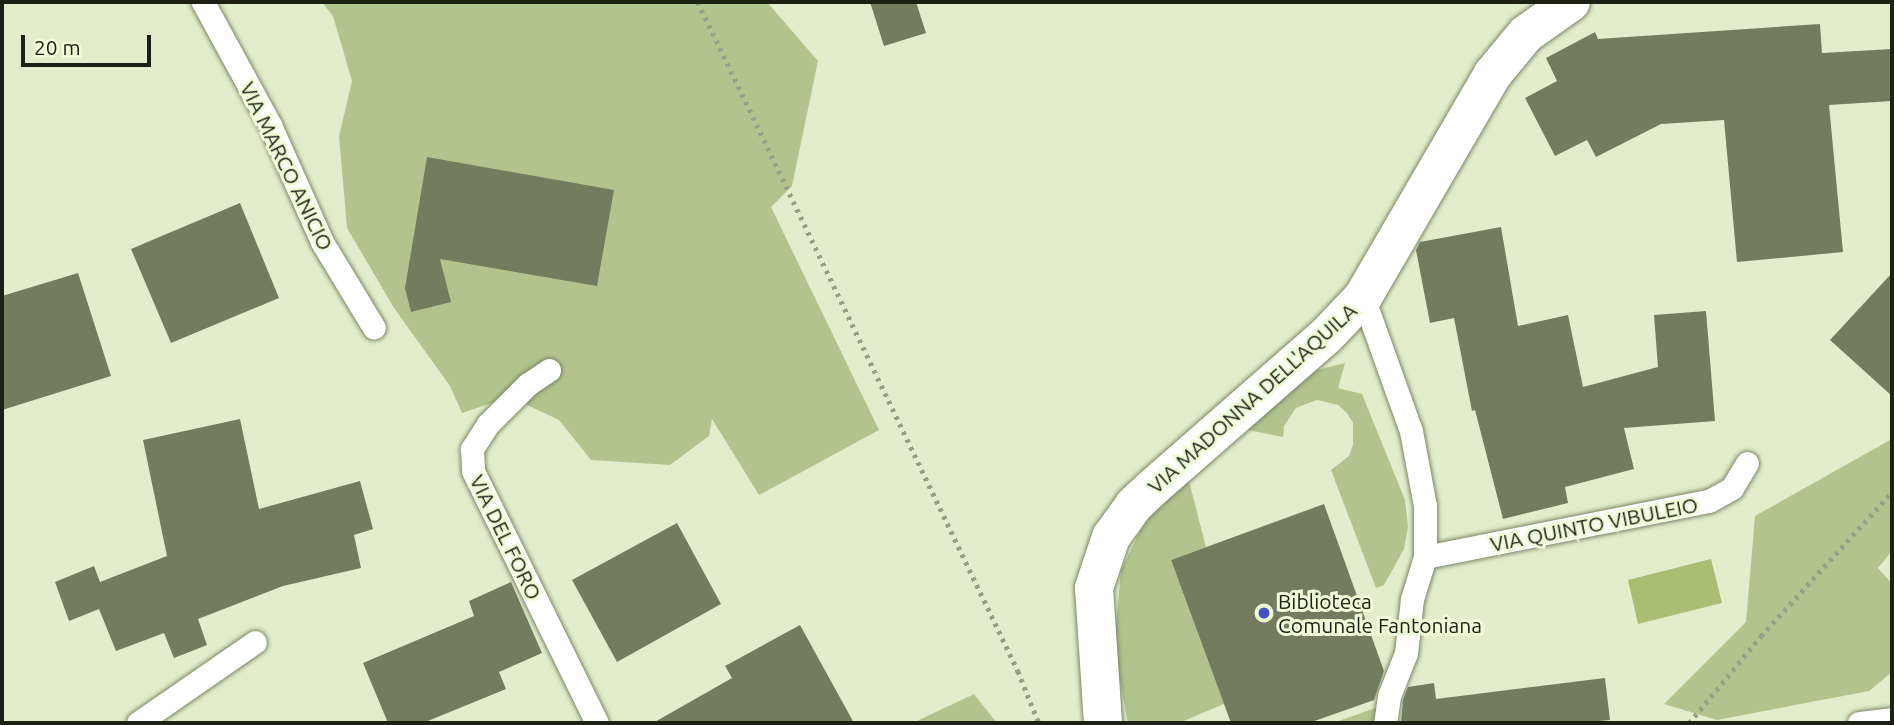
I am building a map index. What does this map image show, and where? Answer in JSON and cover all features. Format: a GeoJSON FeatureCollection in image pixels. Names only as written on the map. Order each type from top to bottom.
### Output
{"type":"FeatureCollection","features":[{"type":"Feature","properties":{"kind":"street","name":"VIA MADONNA DELL'AQUILA"},"geometry":{"type":"LineString","coordinates":[[1102,723],[1094,589],[1111,537],[1122,519],[1151,489],[1326,336],[1363,297],[1497,67],[1526,34],[1571,2]]}},
{"type":"Feature","properties":{"kind":"lane","name":"VIA MARCO ANICIO"},"geometry":{"type":"LineString","coordinates":[[203,2],[270,125],[322,242],[374,328]]}},
{"type":"Feature","properties":{"kind":"lane"},"geometry":{"type":"LineString","coordinates":[[1363,297],[1394,378],[1418,458],[1426,506],[1424,557],[1412,599],[1406,653],[1389,696],[1385,723]]}},
{"type":"Feature","properties":{"kind":"lane","name":"VIA DEL FORO"},"geometry":{"type":"LineString","coordinates":[[549,370],[528,384],[488,424],[472,449],[473,471],[597,723]]}},
{"type":"Feature","properties":{"kind":"lane","name":"VIA QUINTO VIBULEIO"},"geometry":{"type":"LineString","coordinates":[[1424,557],[1709,501],[1732,488],[1747,463]]}},
{"type":"Feature","properties":{"kind":"lane"},"geometry":{"type":"LineString","coordinates":[[138,723],[255,642]]}},
{"type":"Feature","properties":{"kind":"lane"},"geometry":{"type":"LineString","coordinates":[[1859,723],[1892,719]]}},
{"type":"Feature","properties":{"kind":"path"},"geometry":{"type":"LineString","coordinates":[[698,2],[1018,671],[1039,723]]}},
{"type":"Feature","properties":{"kind":"path"},"geometry":{"type":"LineString","coordinates":[[1689,723],[1761,636],[1892,492]]}},
{"type":"Feature","properties":{"kind":"shaded area"},"geometry":{"type":"Polygon","coordinates":[[[322,2],[767,2],[818,61],[792,186],[771,207],[879,430],[759,495],[712,419],[709,436],[670,465],[591,460],[559,420],[510,397],[462,413],[450,386],[394,308],[347,228],[339,136],[352,81],[333,16],[322,2]]]}},
{"type":"Feature","properties":{"kind":"shaded area"},"geometry":{"type":"Polygon","coordinates":[[[1345,363],[1338,388],[1362,394],[1405,500],[1408,527],[1404,549],[1384,585],[1376,588],[1331,470],[1349,456],[1353,445],[1353,423],[1347,413],[1338,405],[1317,400],[1296,408],[1284,426],[1283,437],[1248,430],[1313,371],[1345,363]]]}},
{"type":"Feature","properties":{"kind":"shaded area"},"geometry":{"type":"Polygon","coordinates":[[[1892,439],[1892,551],[1878,568],[1892,584],[1892,672],[1869,691],[1717,720],[1664,704],[1746,622],[1755,516],[1892,439]]]}},
{"type":"Feature","properties":{"kind":"shaded area"},"geometry":{"type":"Polygon","coordinates":[[[1189,481],[1206,547],[1171,560],[1224,704],[1179,723],[1128,723],[1114,650],[1121,570],[1147,517],[1189,481]]]}},
{"type":"Feature","properties":{"kind":"shaded area"},"geometry":{"type":"Polygon","coordinates":[[[1711,559],[1722,603],[1638,624],[1628,580],[1711,559]]]}},
{"type":"Feature","properties":{"kind":"shaded area"},"geometry":{"type":"Polygon","coordinates":[[[974,694],[997,723],[914,723],[919,720],[974,694]]]}},
{"type":"Feature","properties":{"kind":"shaded area"},"geometry":{"type":"Polygon","coordinates":[[[1378,707],[1375,723],[1333,723],[1378,707]]]}},
{"type":"Feature","properties":{"kind":"building"},"geometry":{"type":"Polygon","coordinates":[[[870,2],[916,2],[926,33],[884,46],[870,2]]]}},
{"type":"Feature","properties":{"kind":"building"},"geometry":{"type":"Polygon","coordinates":[[[1820,24],[1822,53],[1892,49],[1892,101],[1829,105],[1843,252],[1737,262],[1724,120],[1661,124],[1596,157],[1587,140],[1555,156],[1525,98],[1557,81],[1546,58],[1595,32],[1598,39],[1820,24]]]}},
{"type":"Feature","properties":{"kind":"building"},"geometry":{"type":"Polygon","coordinates":[[[427,157],[614,190],[597,286],[440,259],[451,302],[411,312],[405,288],[427,157]]]}},
{"type":"Feature","properties":{"kind":"building"},"geometry":{"type":"Polygon","coordinates":[[[240,203],[279,298],[171,343],[131,249],[240,203]]]}},
{"type":"Feature","properties":{"kind":"building"},"geometry":{"type":"Polygon","coordinates":[[[1501,227],[1518,326],[1568,315],[1583,387],[1658,367],[1654,315],[1706,311],[1715,421],[1624,428],[1634,469],[1565,487],[1568,503],[1503,519],[1475,410],[1472,411],[1454,318],[1430,323],[1416,250],[1420,242],[1501,227]]]}},
{"type":"Feature","properties":{"kind":"building"},"geometry":{"type":"Polygon","coordinates":[[[78,273],[111,376],[2,410],[2,296],[78,273]]]}},
{"type":"Feature","properties":{"kind":"building"},"geometry":{"type":"Polygon","coordinates":[[[1892,273],[1892,396],[1830,340],[1892,273]]]}},
{"type":"Feature","properties":{"kind":"building"},"geometry":{"type":"Polygon","coordinates":[[[240,419],[259,509],[360,481],[373,529],[354,535],[361,568],[283,586],[198,619],[207,645],[174,658],[164,633],[116,651],[99,609],[69,621],[55,582],[94,566],[100,582],[167,556],[143,440],[240,419]]]}},
{"type":"Feature","properties":{"kind":"building"},"geometry":{"type":"Polygon","coordinates":[[[1324,504],[1384,671],[1374,700],[1309,723],[1231,723],[1171,560],[1324,504]]]}},
{"type":"Feature","properties":{"kind":"building"},"geometry":{"type":"Polygon","coordinates":[[[677,523],[721,604],[617,662],[572,580],[677,523]]]}},
{"type":"Feature","properties":{"kind":"building"},"geometry":{"type":"Polygon","coordinates":[[[511,582],[542,653],[499,672],[506,689],[423,723],[388,723],[363,663],[474,616],[469,601],[511,582]]]}},
{"type":"Feature","properties":{"kind":"building"},"geometry":{"type":"Polygon","coordinates":[[[800,625],[854,723],[653,723],[732,678],[725,666],[800,625]]]}},
{"type":"Feature","properties":{"kind":"building"},"geometry":{"type":"Polygon","coordinates":[[[1605,678],[1610,720],[1580,723],[1401,723],[1403,700],[1408,687],[1434,683],[1436,699],[1605,678]]]}},
{"type":"Feature","properties":{"kind":"place","name":"Biblioteca Comunale Fantoniana"},"geometry":{"type":"Point","coordinates":[1264,613]}}]}
